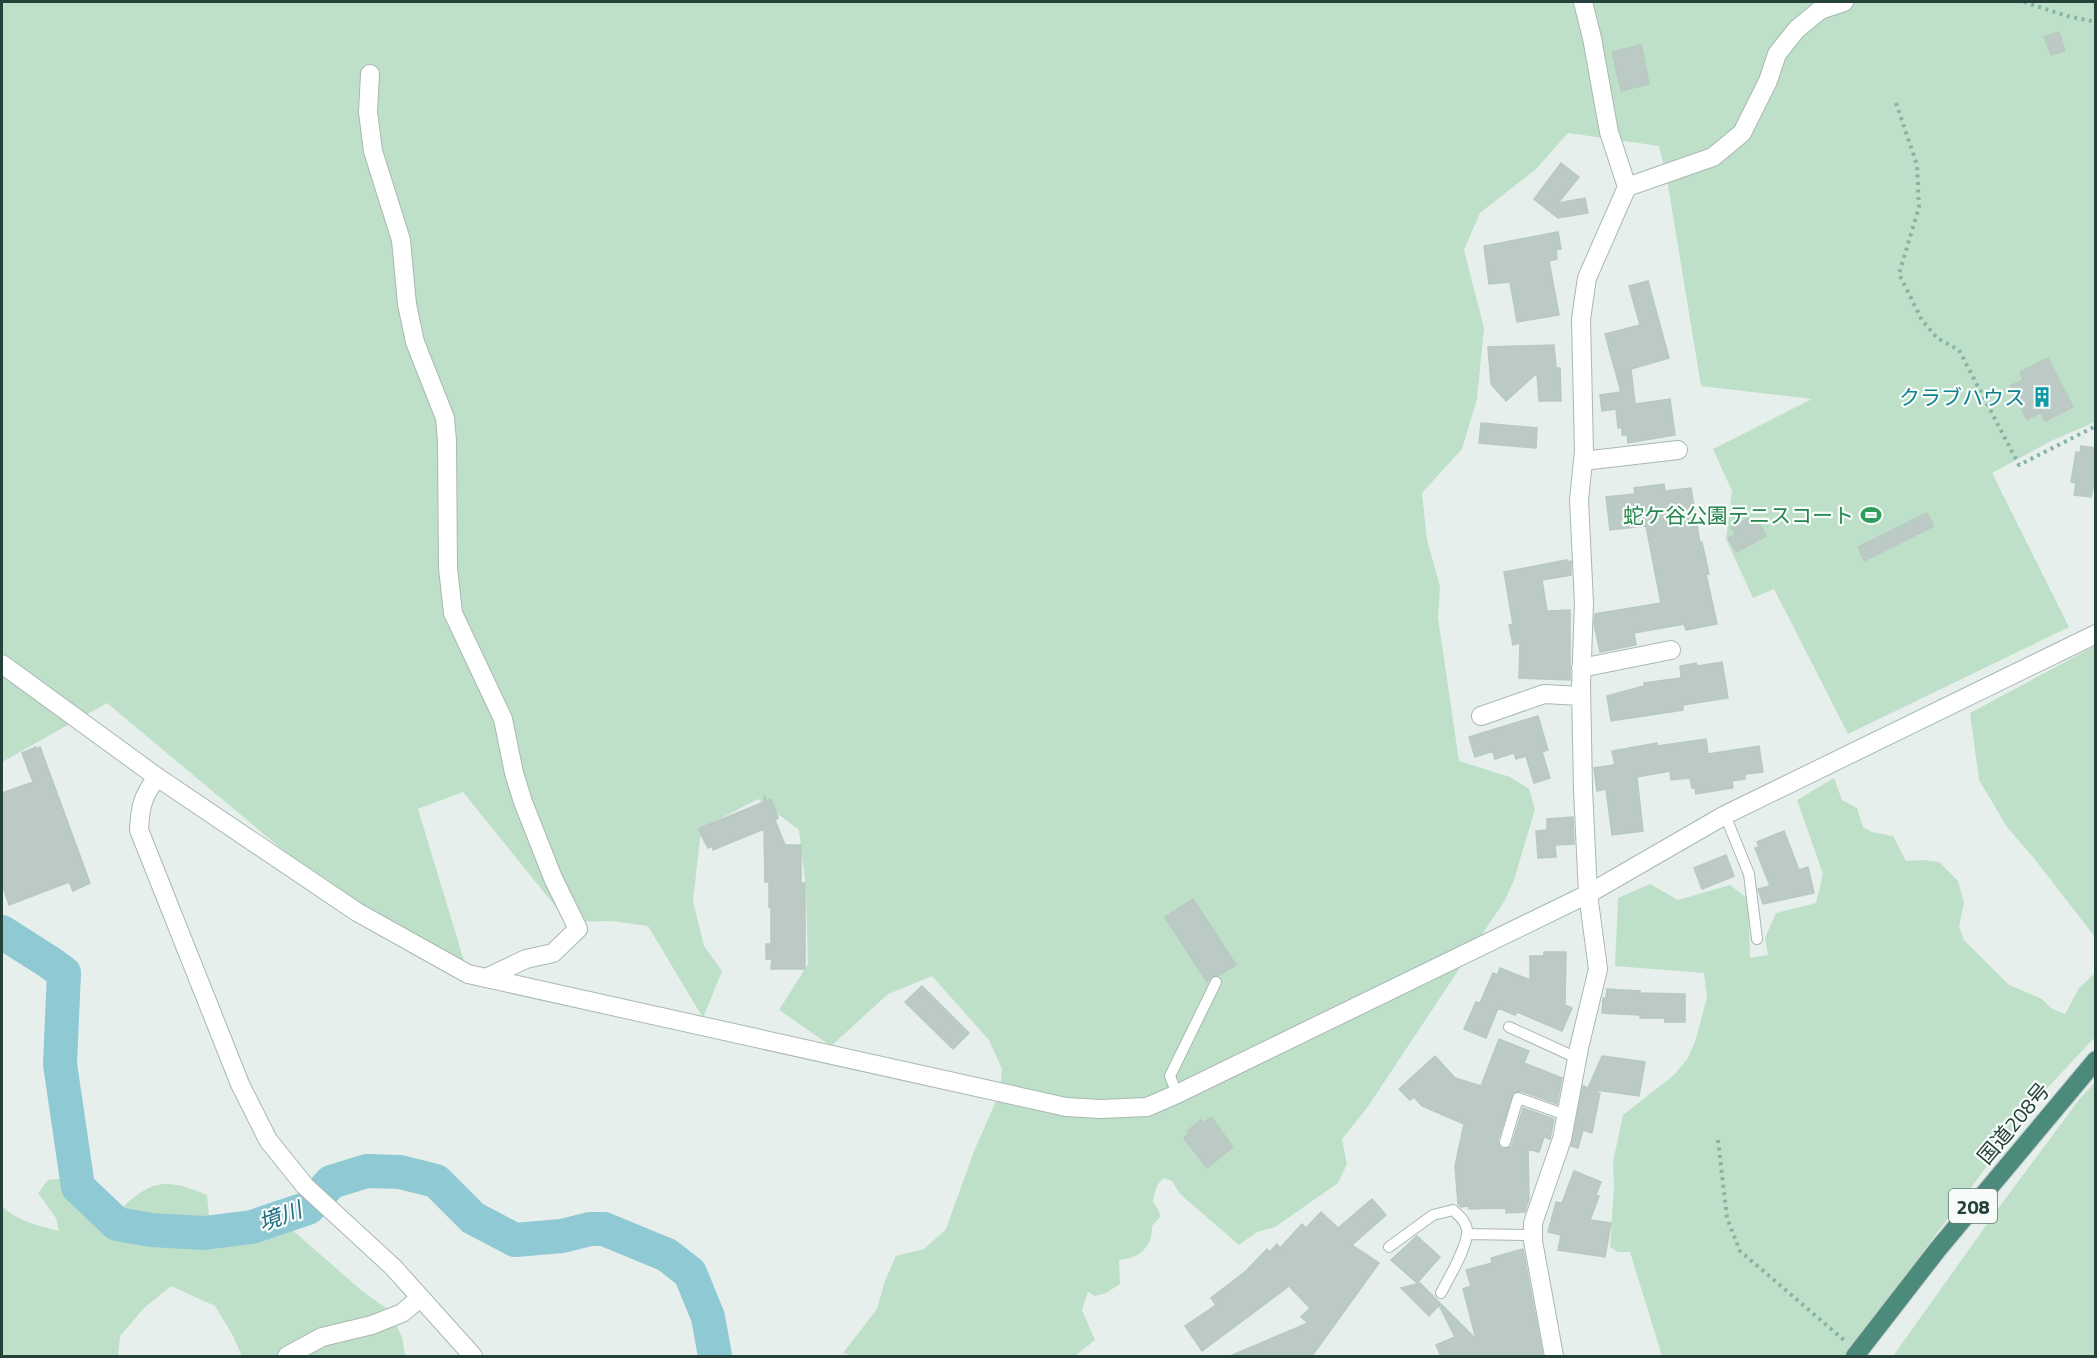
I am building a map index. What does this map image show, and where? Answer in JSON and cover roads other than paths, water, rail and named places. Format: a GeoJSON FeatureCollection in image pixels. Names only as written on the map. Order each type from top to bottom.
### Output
{"type":"FeatureCollection","features":[{"type":"Feature","properties":{"kind":"highway","name":"国道208号"},"geometry":{"type":"LineString","coordinates":[[1857,1354],[1938,1249],[2096,1060]]}},
{"type":"Feature","properties":{"kind":"street"},"geometry":{"type":"LineString","coordinates":[[1554,1356],[1533,1223],[1562,1139],[1577,1058],[1598,969],[1588,894],[1583,789],[1581,319],[1587,278],[1627,187],[1609,132],[1583,2]]}},
{"type":"Feature","properties":{"kind":"street"},"geometry":{"type":"LineString","coordinates":[[1627,187],[1713,157],[1742,133],[1768,81],[1777,54],[1797,29],[1820,10],[1844,2]]}},
{"type":"Feature","properties":{"kind":"street"},"geometry":{"type":"LineString","coordinates":[[370,74],[368,112],[373,151],[401,240],[407,304],[415,342],[445,418],[448,568],[453,613],[503,719],[514,773],[524,802],[553,878],[578,929],[553,953],[526,959],[486,978]]}},
{"type":"Feature","properties":{"kind":"street"},"geometry":{"type":"LineString","coordinates":[[1583,461],[1678,450]]}},
{"type":"Feature","properties":{"kind":"street"},"geometry":{"type":"LineString","coordinates":[[2,664],[157,777],[357,912],[468,974],[1066,1107],[1101,1109],[1147,1107],[1177,1094],[1588,894],[1725,815],[2096,634]]}},
{"type":"Feature","properties":{"kind":"street"},"geometry":{"type":"LineString","coordinates":[[1581,668],[1671,650]]}},
{"type":"Feature","properties":{"kind":"street"},"geometry":{"type":"LineString","coordinates":[[1480,716],[1544,694],[1581,696]]}},
{"type":"Feature","properties":{"kind":"street"},"geometry":{"type":"LineString","coordinates":[[157,777],[147,790],[140,808],[139,830],[240,1084],[268,1140],[305,1186],[393,1267],[419,1299],[473,1356]]}},
{"type":"Feature","properties":{"kind":"street"},"geometry":{"type":"LineString","coordinates":[[287,1356],[322,1337],[372,1326],[402,1313],[419,1299]]}},
{"type":"Feature","properties":{"kind":"lane"},"geometry":{"type":"LineString","coordinates":[[1725,815],[1749,874],[1757,939]]}},
{"type":"Feature","properties":{"kind":"lane"},"geometry":{"type":"LineString","coordinates":[[1177,1094],[1170,1076],[1216,982]]}},
{"type":"Feature","properties":{"kind":"lane"},"geometry":{"type":"LineString","coordinates":[[1509,1026],[1577,1058]]}},
{"type":"Feature","properties":{"kind":"lane"},"geometry":{"type":"LineString","coordinates":[[1505,1142],[1518,1098],[1566,1115]]}},
{"type":"Feature","properties":{"kind":"lane"},"geometry":{"type":"LineString","coordinates":[[1389,1246],[1433,1215],[1453,1210],[1462,1218],[1468,1231],[1454,1268],[1441,1293]]}},
{"type":"Feature","properties":{"kind":"lane"},"geometry":{"type":"LineString","coordinates":[[1467,1234],[1533,1234]]}},
{"type":"Feature","properties":{"kind":"waterway","name":"境川"},"geometry":{"type":"LineString","coordinates":[[2,932],[64,973],[60,1064],[78,1187],[117,1224],[151,1230],[204,1233],[252,1227],[308,1208],[331,1182],[367,1171],[400,1172],[436,1181],[473,1218],[515,1240],[604,1229],[667,1255],[690,1273],[708,1317],[715,1356]]}},
{"type":"Feature","properties":{"kind":"place","name":"クラブハウス"},"geometry":{"type":"Point","coordinates":[2042,397]}},
{"type":"Feature","properties":{"kind":"place","name":"蛇ケ谷公園テニスコート"},"geometry":{"type":"Point","coordinates":[1871,515]}}]}
